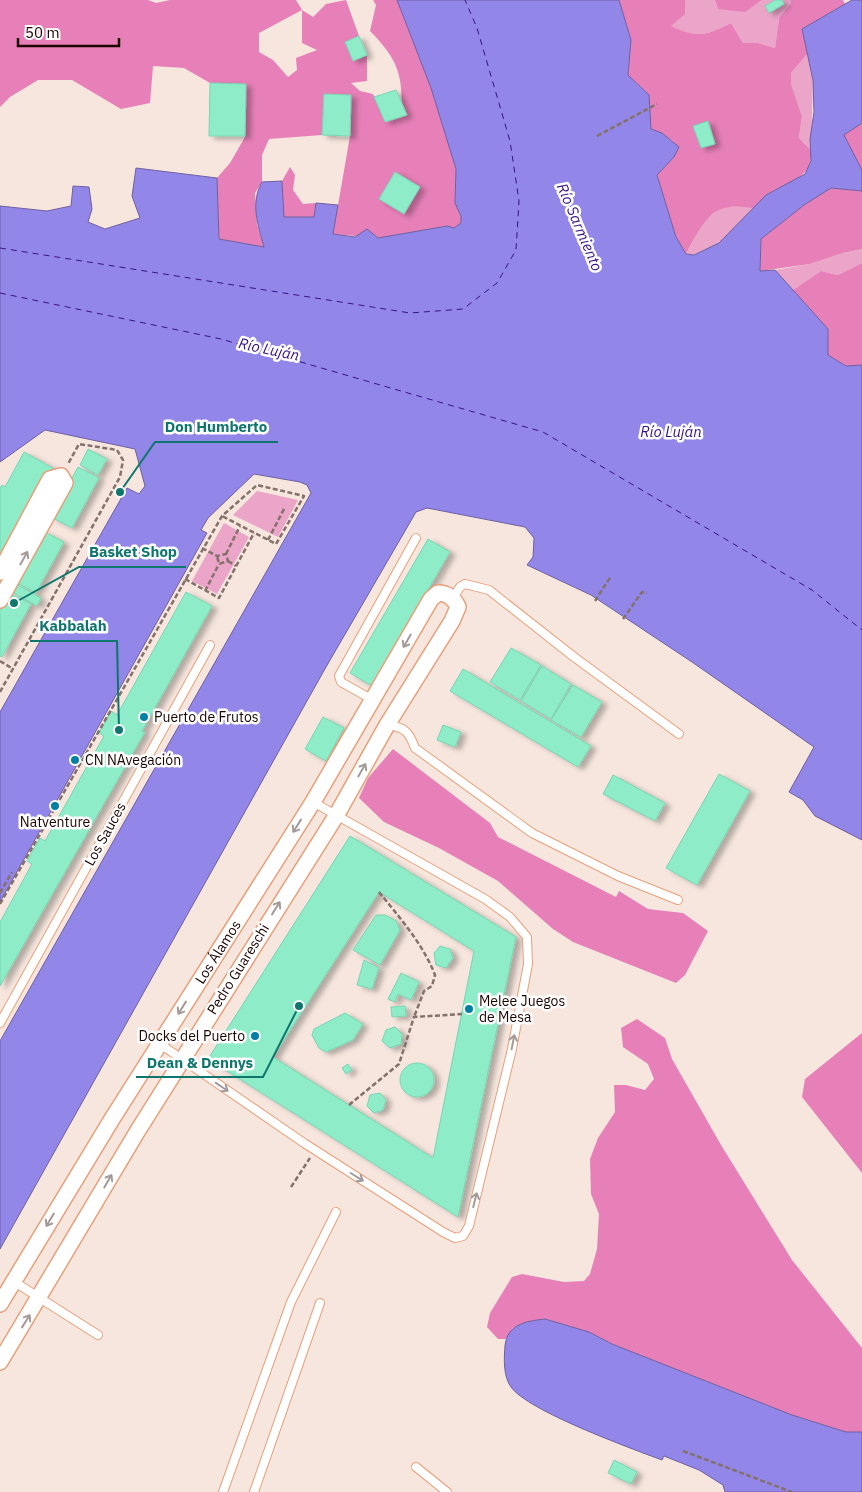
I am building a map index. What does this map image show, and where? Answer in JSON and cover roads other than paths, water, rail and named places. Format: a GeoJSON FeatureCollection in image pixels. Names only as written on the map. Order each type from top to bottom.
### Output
{"type":"FeatureCollection","features":[{"type":"Feature","properties":{"kind":"street"},"geometry":{"type":"LineString","coordinates":[[0,572],[50,479],[61,476],[65,482],[0,600]]}},
{"type":"Feature","properties":{"kind":"street","name":"Los Álamos"},"geometry":{"type":"LineString","coordinates":[[0,1304],[112,1119],[313,802],[431,599],[438,593],[444,593],[453,598]]}},
{"type":"Feature","properties":{"kind":"street","name":"Pedro Guareschi"},"geometry":{"type":"LineString","coordinates":[[0,1362],[137,1132],[336,816],[387,725],[452,621],[458,607],[453,598]]}},
{"type":"Feature","properties":{"kind":"street"},"geometry":{"type":"LineString","coordinates":[[356,729],[379,741]]}},
{"type":"Feature","properties":{"kind":"street"},"geometry":{"type":"LineString","coordinates":[[112,1119],[137,1132]]}},
{"type":"Feature","properties":{"kind":"lane"},"geometry":{"type":"LineString","coordinates":[[373,700],[341,682],[339,676],[416,538]]}},
{"type":"Feature","properties":{"kind":"lane"},"geometry":{"type":"LineString","coordinates":[[453,598],[460,587],[465,584],[488,590],[679,734]]}},
{"type":"Feature","properties":{"kind":"lane","name":"Los Sauces"},"geometry":{"type":"LineString","coordinates":[[0,1023],[210,645]]}},
{"type":"Feature","properties":{"kind":"lane"},"geometry":{"type":"LineString","coordinates":[[387,725],[400,726],[410,732],[416,748],[532,833],[618,876],[678,900]]}},
{"type":"Feature","properties":{"kind":"lane"},"geometry":{"type":"LineString","coordinates":[[160,1044],[315,1150],[443,1232],[455,1238],[463,1236],[469,1226],[512,1049],[528,964],[527,937],[510,917],[485,899],[313,802]]}},
{"type":"Feature","properties":{"kind":"lane"},"geometry":{"type":"LineString","coordinates":[[223,1492],[291,1302],[336,1212]]}},
{"type":"Feature","properties":{"kind":"lane"},"geometry":{"type":"LineString","coordinates":[[13,1281],[98,1335]]}},
{"type":"Feature","properties":{"kind":"lane"},"geometry":{"type":"LineString","coordinates":[[254,1492],[320,1303]]}},
{"type":"Feature","properties":{"kind":"lane"},"geometry":{"type":"LineString","coordinates":[[416,1468],[447,1492]]}},
{"type":"Feature","properties":{"kind":"water","name":"Río Luján"},"geometry":{"type":"Polygon","coordinates":[[[397,0],[619,0],[631,40],[628,75],[649,95],[651,129],[662,133],[679,147],[674,157],[657,175],[676,237],[686,254],[694,255],[719,243],[766,195],[805,174],[811,161],[810,139],[814,112],[813,80],[802,29],[852,0],[862,0],[862,123],[844,135],[862,170],[862,191],[831,188],[804,205],[761,239],[760,271],[775,270],[828,329],[828,355],[846,366],[862,365],[862,840],[815,816],[803,800],[789,792],[814,747],[692,662],[591,595],[527,565],[533,557],[534,538],[525,527],[427,508],[416,512],[326,667],[0,1249],[0,1041],[311,493],[307,485],[300,482],[254,474],[208,518],[201,530],[207,533],[0,902],[0,712],[127,488],[139,494],[145,486],[135,449],[45,430],[0,462],[0,206],[47,211],[71,206],[73,186],[89,187],[92,209],[88,222],[105,229],[140,218],[132,196],[136,168],[217,178],[219,239],[264,247],[256,214],[258,190],[262,182],[282,181],[284,217],[314,217],[316,203],[338,205],[333,234],[355,237],[367,229],[378,238],[447,226],[454,228],[461,223],[461,216],[455,203],[456,169],[431,88],[397,0]]]}},
{"type":"Feature","properties":{"kind":"water"},"geometry":{"type":"Polygon","coordinates":[[[545,1319],[589,1332],[612,1344],[792,1415],[846,1432],[862,1432],[862,1492],[725,1492],[723,1485],[699,1470],[664,1456],[662,1460],[627,1447],[537,1407],[521,1397],[508,1383],[504,1356],[507,1339],[514,1328],[531,1321],[545,1319]]]}},
{"type":"Feature","properties":{"kind":"place","name":"Don Humberto"},"geometry":{"type":"Point","coordinates":[120,492]}},
{"type":"Feature","properties":{"kind":"place","name":"Basket Shop"},"geometry":{"type":"Point","coordinates":[14,603]}},
{"type":"Feature","properties":{"kind":"place","name":"Puerto de Frutos"},"geometry":{"type":"Point","coordinates":[144,717]}},
{"type":"Feature","properties":{"kind":"place","name":"Kabbalah"},"geometry":{"type":"Point","coordinates":[119,730]}},
{"type":"Feature","properties":{"kind":"place","name":"CN NAvegación"},"geometry":{"type":"Point","coordinates":[75,760]}},
{"type":"Feature","properties":{"kind":"place","name":"Natventure"},"geometry":{"type":"Point","coordinates":[55,806]}},
{"type":"Feature","properties":{"kind":"place","name":"Dean & Dennys"},"geometry":{"type":"Point","coordinates":[299,1006]}},
{"type":"Feature","properties":{"kind":"place","name":"Melee Juegos de Mesa"},"geometry":{"type":"Point","coordinates":[469,1009]}},
{"type":"Feature","properties":{"kind":"place","name":"Docks del Puerto"},"geometry":{"type":"Point","coordinates":[255,1036]}},
{"type":"Feature","properties":{"kind":"water label","name":"Río Sarmiento"},"geometry":{"type":"Point","coordinates":[580,227]}}]}
